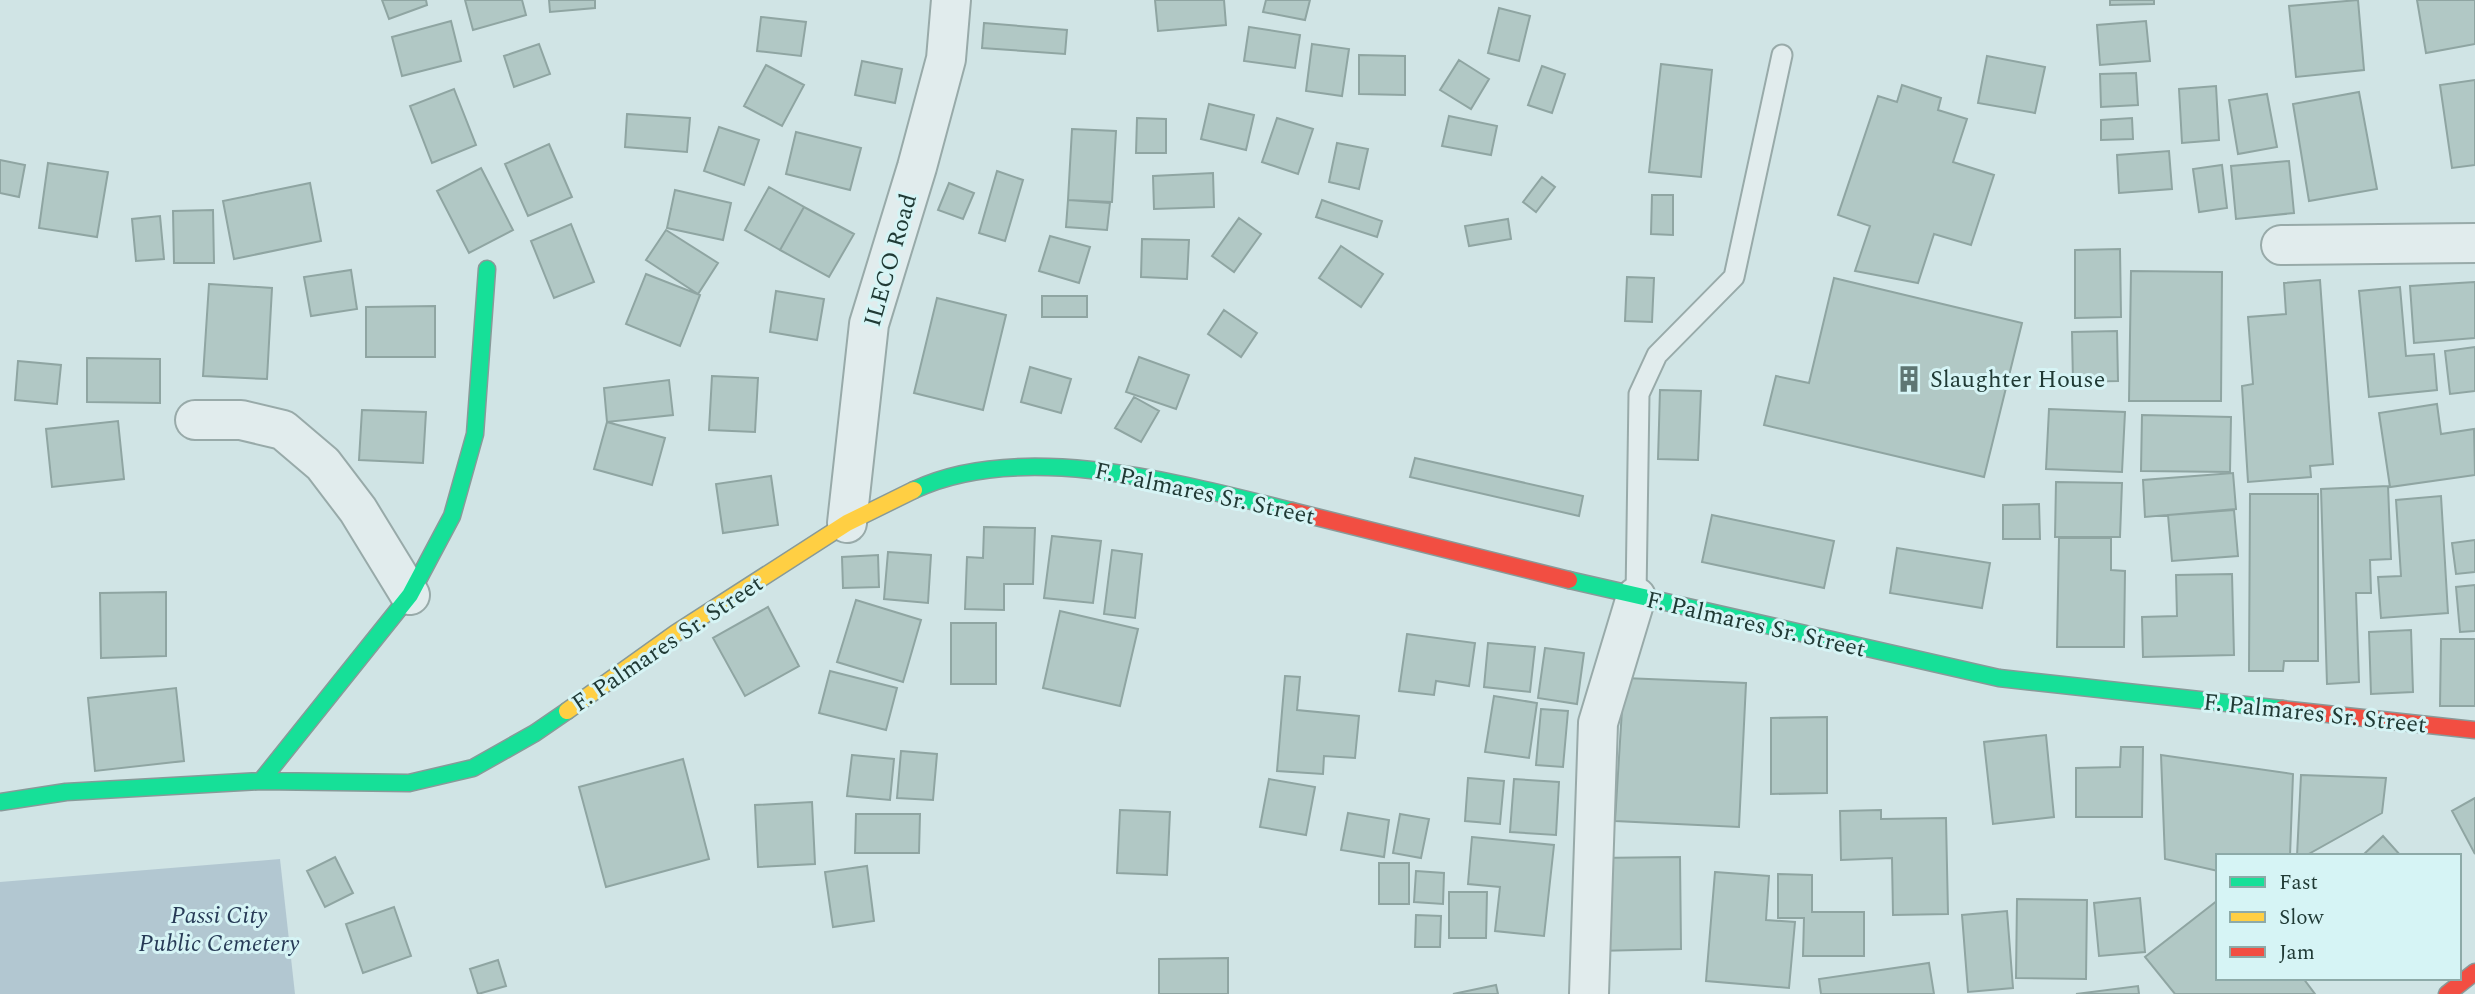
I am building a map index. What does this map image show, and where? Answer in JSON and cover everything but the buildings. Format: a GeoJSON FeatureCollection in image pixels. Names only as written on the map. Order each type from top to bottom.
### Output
{"type":"FeatureCollection","features":[{"type":"Feature","properties":{"kind":"main road"},"geometry":{"type":"LineString","coordinates":[[261,781],[410,595],[453,516],[475,434],[487,269]]}},
{"type":"Feature","properties":{"kind":"main road","name":"F. Palmares Sr. Street"},"geometry":{"type":"LineString","coordinates":[[0,802],[66,792],[261,781],[409,783],[473,768],[535,733],[677,633],[847,523],[921,487],[983,469],[1078,467],[1200,488],[1636,597],[1999,678],[2475,730]]}},
{"type":"Feature","properties":{"kind":"main road"},"geometry":{"type":"LineString","coordinates":[[2447,994],[2475,972]]}},
{"type":"Feature","properties":{"kind":"street","name":"ILECO Road"},"geometry":{"type":"LineString","coordinates":[[847,523],[869,324],[917,167],[946,59],[951,0]]}},
{"type":"Feature","properties":{"kind":"street"},"geometry":{"type":"LineString","coordinates":[[2281,245],[2475,243]]}},
{"type":"Feature","properties":{"kind":"street"},"geometry":{"type":"LineString","coordinates":[[195,420],[241,421],[283,430],[323,464],[358,510],[410,595]]}},
{"type":"Feature","properties":{"kind":"street"},"geometry":{"type":"LineString","coordinates":[[1589,994],[1598,723],[1636,597]]}},
{"type":"Feature","properties":{"kind":"lane"},"geometry":{"type":"LineString","coordinates":[[1636,597],[1639,394],[1657,355],[1734,277],[1782,55]]}},
{"type":"Feature","properties":{"kind":"green space","name":"Passi City Public Cemetery"},"geometry":{"type":"Polygon","coordinates":[[[280,859],[295,994],[0,994],[0,882],[280,859]]]}},
{"type":"Feature","properties":{"kind":"traffic: fast"},"geometry":{"type":"LineString","coordinates":[[261,781],[410,595],[452,516],[475,434],[487,269]]}},
{"type":"Feature","properties":{"kind":"traffic: fast"},"geometry":{"type":"LineString","coordinates":[[914,490],[956,475],[1003,468],[1052,467],[1153,479],[1292,511]]}},
{"type":"Feature","properties":{"kind":"traffic: fast"},"geometry":{"type":"LineString","coordinates":[[1569,580],[1999,678],[2282,709]]}},
{"type":"Feature","properties":{"kind":"traffic: fast"},"geometry":{"type":"LineString","coordinates":[[0,802],[66,792],[261,781],[409,783],[473,768],[535,733],[567,711]]}},
{"type":"Feature","properties":{"kind":"traffic: slow"},"geometry":{"type":"LineString","coordinates":[[567,711],[676,633],[847,523],[914,490]]}},
{"type":"Feature","properties":{"kind":"traffic: jam"},"geometry":{"type":"LineString","coordinates":[[1292,511],[1569,580]]}},
{"type":"Feature","properties":{"kind":"traffic: jam"},"geometry":{"type":"LineString","coordinates":[[2282,709],[2475,730]]}},
{"type":"Feature","properties":{"kind":"traffic: jam"},"geometry":{"type":"LineString","coordinates":[[2447,994],[2475,972]]}},
{"type":"Feature","properties":{"kind":"place","name":"Slaughter House"},"geometry":{"type":"Point","coordinates":[1909,379]}}]}
